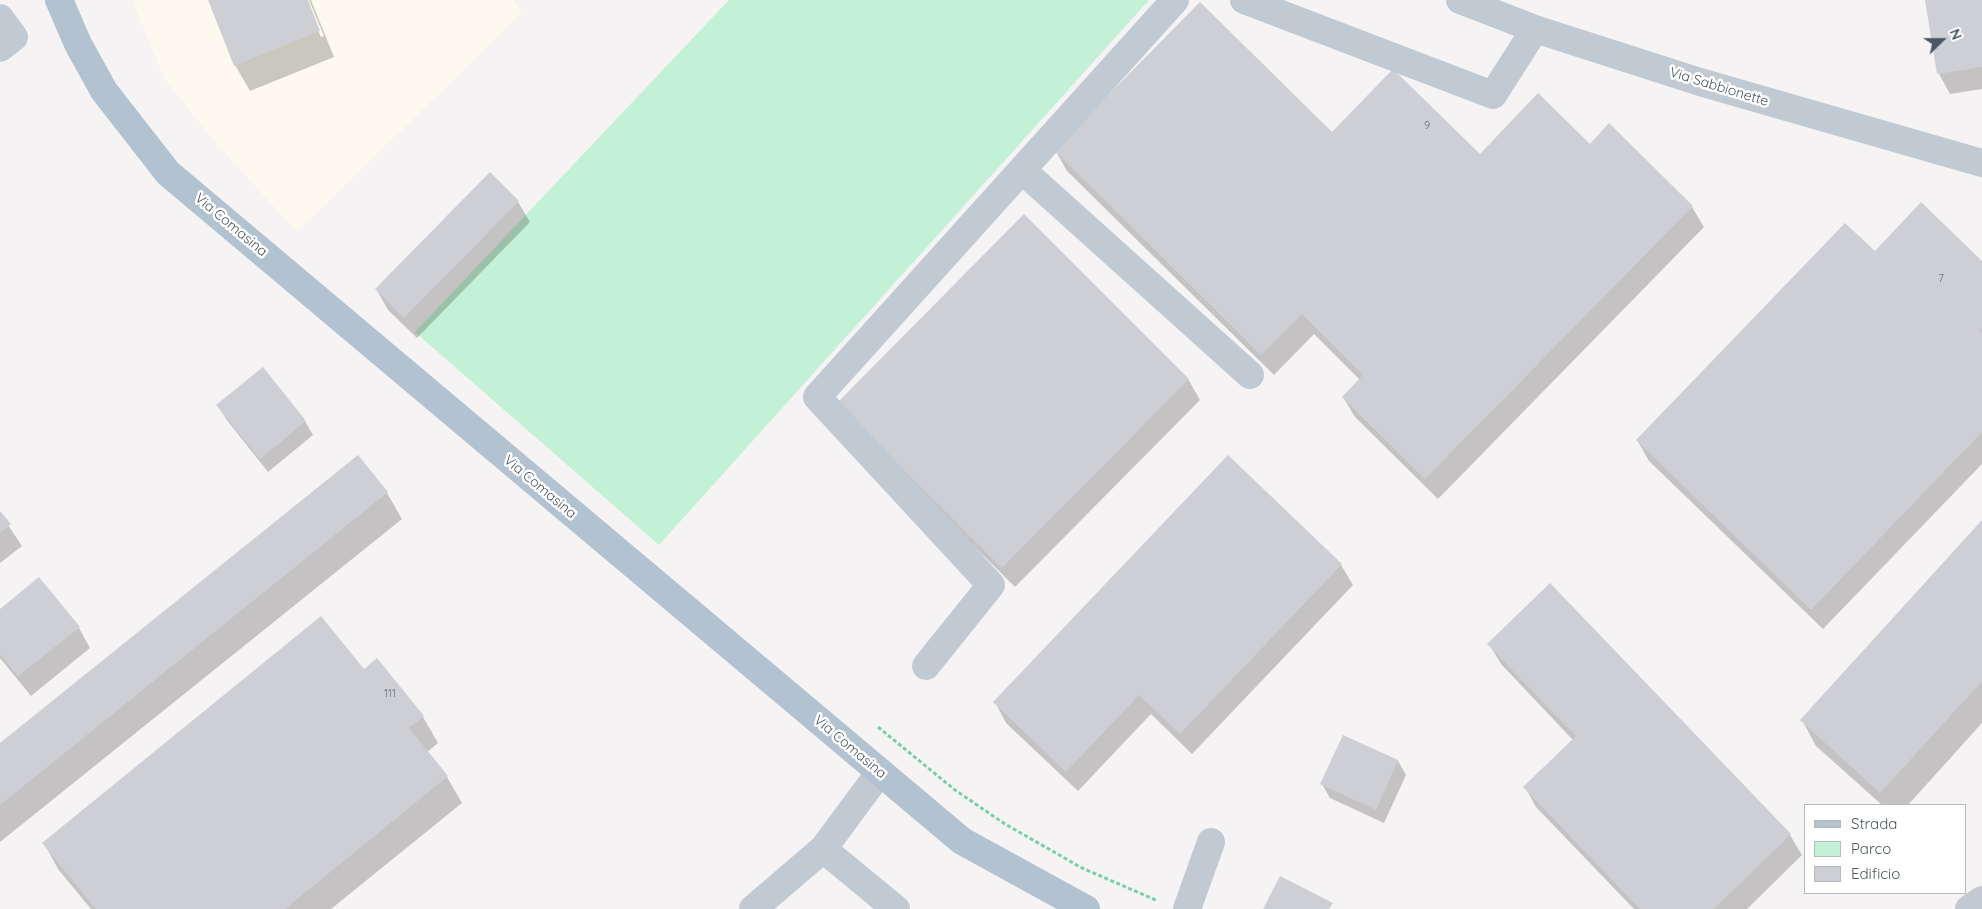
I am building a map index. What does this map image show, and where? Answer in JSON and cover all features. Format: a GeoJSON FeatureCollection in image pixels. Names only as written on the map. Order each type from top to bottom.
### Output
{"type":"FeatureCollection","features":[{"type":"Feature","properties":{"kind":"main road","name":"Via Comasina"},"geometry":{"type":"LineString","coordinates":[[59,0],[78,44],[104,91],[168,173],[962,841],[1086,909]]}},
{"type":"Feature","properties":{"kind":"street"},"geometry":{"type":"LineString","coordinates":[[926,666],[991,585],[817,397],[1175,0]]}},
{"type":"Feature","properties":{"kind":"street"},"geometry":{"type":"LineString","coordinates":[[1244,0],[1493,95],[1536,29]]}},
{"type":"Feature","properties":{"kind":"street","name":"Via Sabbionette"},"geometry":{"type":"LineString","coordinates":[[1460,0],[1536,29],[1700,82],[1982,163]]}},
{"type":"Feature","properties":{"kind":"street"},"geometry":{"type":"LineString","coordinates":[[0,18],[14,37],[0,48]]}},
{"type":"Feature","properties":{"kind":"street"},"geometry":{"type":"LineString","coordinates":[[1022,170],[1250,375]]}},
{"type":"Feature","properties":{"kind":"street"},"geometry":{"type":"LineString","coordinates":[[753,909],[823,849],[880,772]]}},
{"type":"Feature","properties":{"kind":"street"},"geometry":{"type":"LineString","coordinates":[[1187,909],[1211,842]]}},
{"type":"Feature","properties":{"kind":"street"},"geometry":{"type":"LineString","coordinates":[[823,849],[896,909]]}},
{"type":"Feature","properties":{"kind":"street"},"geometry":{"type":"LineString","coordinates":[[1969,909],[1982,900]]}},
{"type":"Feature","properties":{"kind":"path"},"geometry":{"type":"LineString","coordinates":[[872,722],[955,790],[1005,824],[1082,868],[1160,902]]}},
{"type":"Feature","properties":{"kind":"shaded area"},"geometry":{"type":"Polygon","coordinates":[[[132,0],[513,0],[522,13],[297,232],[215,142],[165,80],[132,0]]]}},
{"type":"Feature","properties":{"kind":"green space"},"geometry":{"type":"Polygon","coordinates":[[[729,0],[1149,0],[659,545],[415,332],[729,0]]]}},
{"type":"Feature","properties":{"kind":"building"},"geometry":{"type":"Polygon","coordinates":[[[208,0],[308,0],[320,31],[234,66],[208,0]]]}},
{"type":"Feature","properties":{"kind":"building"},"geometry":{"type":"Polygon","coordinates":[[[1925,0],[1982,0],[1982,67],[1937,74],[1925,0]]]}},
{"type":"Feature","properties":{"kind":"building"},"geometry":{"type":"Polygon","coordinates":[[[1200,2],[1332,132],[1393,69],[1480,154],[1538,93],[1590,144],[1609,123],[1693,206],[1425,479],[1342,397],[1363,375],[1302,314],[1261,355],[1054,150],[1200,2]]]}},
{"type":"Feature","properties":{"kind":"building"},"geometry":{"type":"Polygon","coordinates":[[[490,172],[519,201],[404,318],[375,289],[490,172]]]}},
{"type":"Feature","properties":{"kind":"building"},"geometry":{"type":"Polygon","coordinates":[[[1921,202],[1982,261],[1982,328],[1979,331],[1982,333],[1982,432],[1811,610],[1636,440],[1845,223],[1875,251],[1921,202]]]}},
{"type":"Feature","properties":{"kind":"building"},"geometry":{"type":"Polygon","coordinates":[[[1024,214],[1189,379],[1002,568],[837,403],[1024,214]]]}},
{"type":"Feature","properties":{"kind":"building"},"geometry":{"type":"Polygon","coordinates":[[[263,367],[306,421],[260,459],[216,405],[263,367]]]}},
{"type":"Feature","properties":{"kind":"building"},"geometry":{"type":"Polygon","coordinates":[[[358,455],[388,492],[0,805],[0,743],[358,455]]]}},
{"type":"Feature","properties":{"kind":"building"},"geometry":{"type":"Polygon","coordinates":[[[1228,455],[1342,564],[1180,734],[1139,695],[1066,772],[993,702],[1228,455]]]}},
{"type":"Feature","properties":{"kind":"building"},"geometry":{"type":"Polygon","coordinates":[[[0,511],[11,524],[0,533],[0,511]]]}},
{"type":"Feature","properties":{"kind":"building"},"geometry":{"type":"Polygon","coordinates":[[[1982,520],[1982,681],[1880,793],[1800,720],[1982,520]]]}},
{"type":"Feature","properties":{"kind":"building"},"geometry":{"type":"Polygon","coordinates":[[[39,577],[80,627],[18,676],[0,654],[0,609],[39,577]]]}},
{"type":"Feature","properties":{"kind":"building"},"geometry":{"type":"Polygon","coordinates":[[[1550,583],[1791,834],[1714,909],[1640,909],[1523,787],[1576,736],[1487,644],[1550,583]]]}},
{"type":"Feature","properties":{"kind":"building"},"geometry":{"type":"Polygon","coordinates":[[[321,616],[364,669],[377,658],[424,716],[409,728],[448,776],[285,909],[96,909],[42,843],[321,616]]]}},
{"type":"Feature","properties":{"kind":"building"},"geometry":{"type":"Polygon","coordinates":[[[1343,735],[1398,760],[1376,810],[1320,784],[1343,735]]]}},
{"type":"Feature","properties":{"kind":"building"},"geometry":{"type":"Polygon","coordinates":[[[1280,876],[1333,903],[1329,909],[1263,909],[1280,876]]]}}]}
